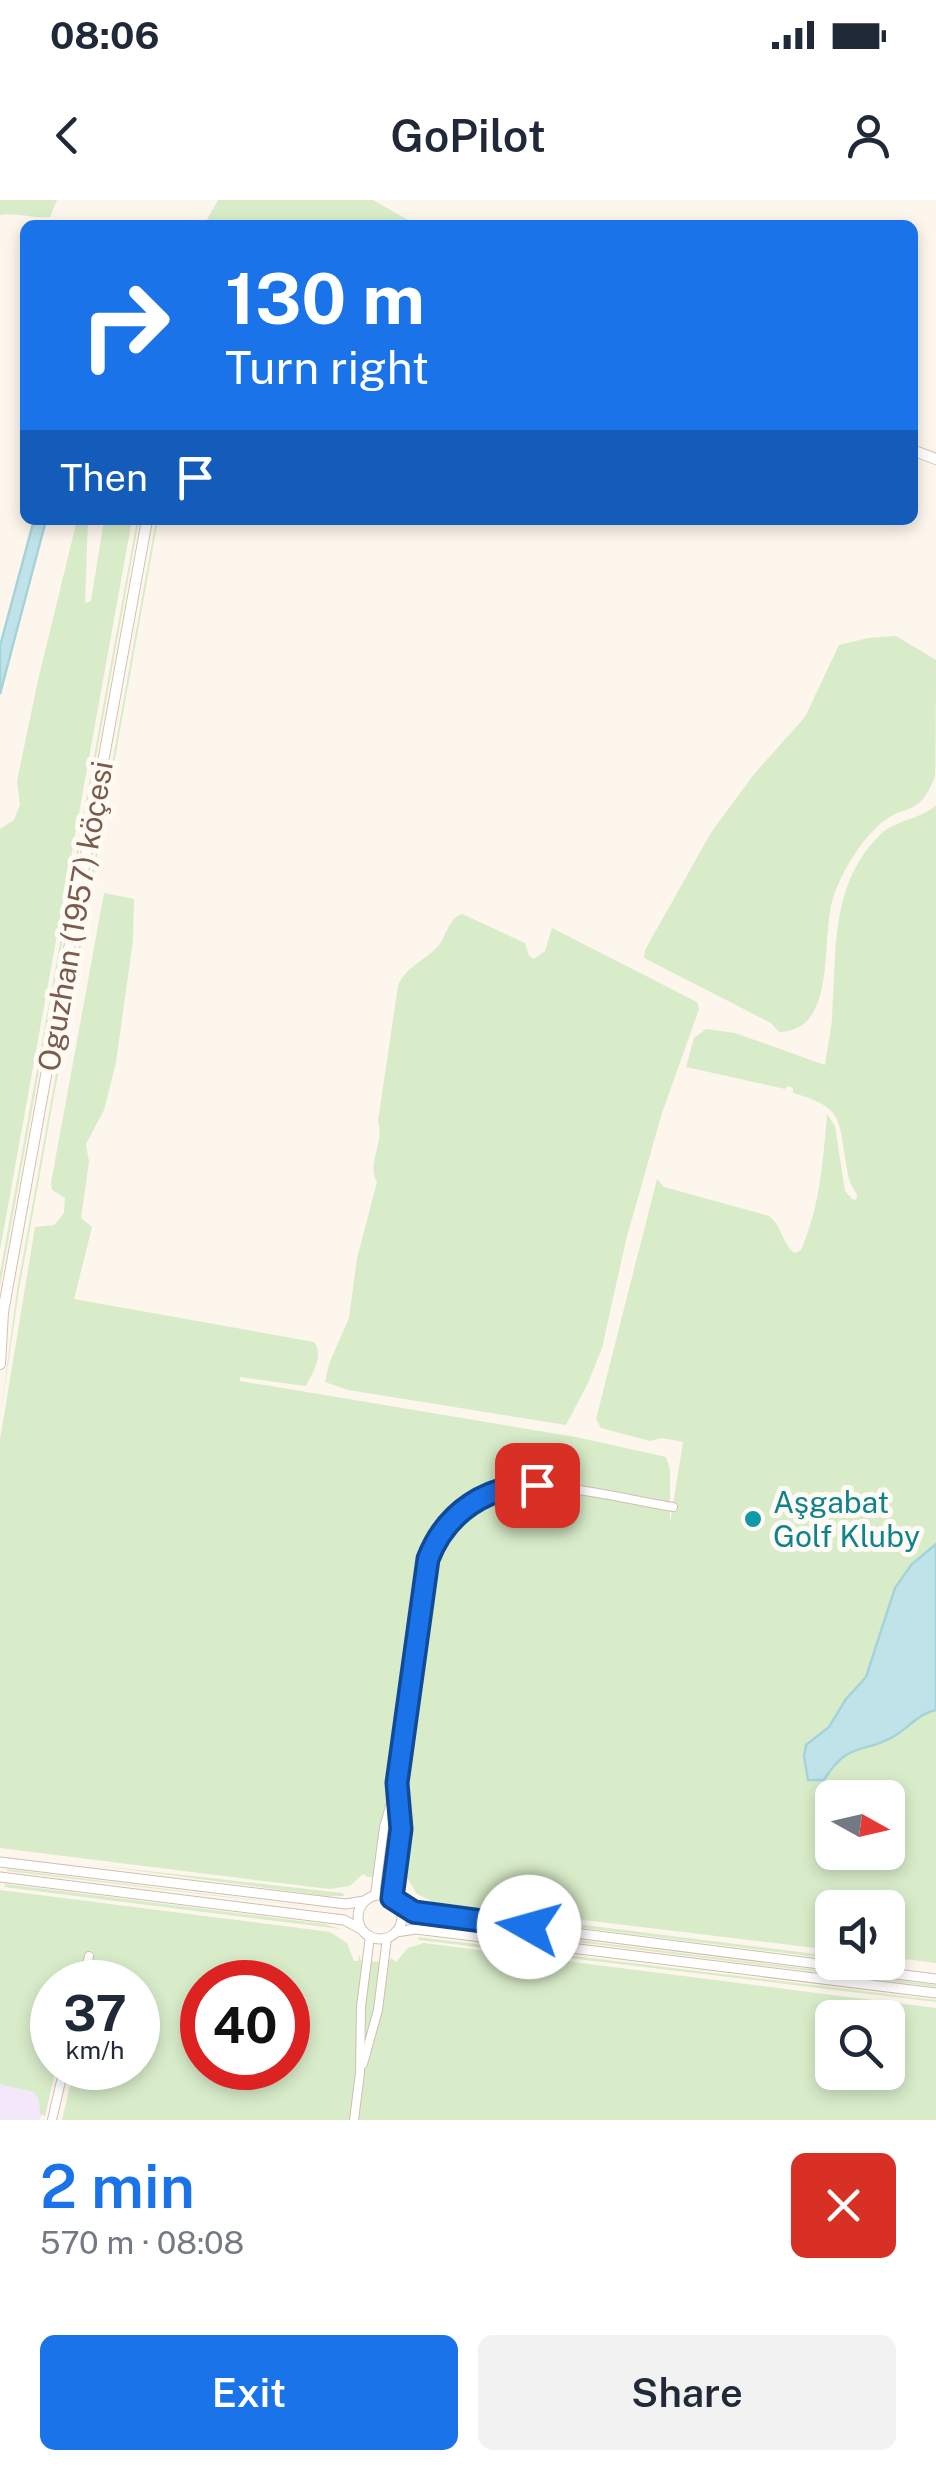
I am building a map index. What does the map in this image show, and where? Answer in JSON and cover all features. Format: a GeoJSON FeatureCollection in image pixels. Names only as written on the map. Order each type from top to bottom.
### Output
{"type":"FeatureCollection","features":[{"type":"Feature","properties":{"kind":"main road","name":"Oguzhan (1957) köçesi"},"geometry":{"type":"LineString","coordinates":[[0,1364],[2,1318],[146,525]]}},
{"type":"Feature","properties":{"kind":"street"},"geometry":{"type":"LineString","coordinates":[[375,1895],[384,1828],[397,1783],[423,1579],[436,1542],[456,1516],[494,1492],[526,1485],[673,1508]]}},
{"type":"Feature","properties":{"kind":"street"},"geometry":{"type":"LineString","coordinates":[[360,2073],[378,2010],[392,1935],[402,1919],[396,1901],[401,1829],[397,1783]]}},
{"type":"Feature","properties":{"kind":"street"},"geometry":{"type":"LineString","coordinates":[[0,1862],[346,1904],[375,1895],[418,1913],[936,1978]]}},
{"type":"Feature","properties":{"kind":"street"},"geometry":{"type":"LineString","coordinates":[[0,1877],[344,1920],[366,1932],[392,1935],[416,1929],[936,1993]]}},
{"type":"Feature","properties":{"kind":"street"},"geometry":{"type":"LineString","coordinates":[[354,2120],[366,1932],[358,1914],[364,1901]]}},
{"type":"Feature","properties":{"kind":"street"},"geometry":{"type":"LineString","coordinates":[[87,1960],[88,1956]]}},
{"type":"Feature","properties":{"kind":"street"},"geometry":{"type":"LineString","coordinates":[[52,2120],[59,2090]]}},
{"type":"Feature","properties":{"kind":"shaded area"},"geometry":{"type":"Polygon","coordinates":[[[0,2027],[30,2028],[30,2090],[47,2090],[40,2120],[0,2120],[0,2027]]]}},
{"type":"Feature","properties":{"kind":"green space"},"geometry":{"type":"Polygon","coordinates":[[[0,200],[57,200],[50,217],[44,217],[0,215],[0,200]]]}},
{"type":"Feature","properties":{"kind":"green space"},"geometry":{"type":"Polygon","coordinates":[[[218,200],[373,200],[408,220],[207,220],[218,200]]]}},
{"type":"Feature","properties":{"kind":"green space"},"geometry":{"type":"Polygon","coordinates":[[[76,525],[88,525],[85,603],[91,601],[103,525],[131,525],[0,1250],[0,829],[14,820],[20,805],[17,781],[76,525]]]}},
{"type":"Feature","properties":{"kind":"green space"},"geometry":{"type":"Polygon","coordinates":[[[136,525],[138,525],[0,1286],[136,525]]]}},
{"type":"Feature","properties":{"kind":"green space"},"geometry":{"type":"Polygon","coordinates":[[[157,525],[19,1290],[0,1419],[17,1290],[157,525]]]}},
{"type":"Feature","properties":{"kind":"green space"},"geometry":{"type":"Polygon","coordinates":[[[896,636],[936,660],[935,776],[923,799],[880,824],[853,857],[834,895],[819,998],[811,1016],[798,1027],[779,1032],[771,1023],[644,958],[645,950],[712,831],[755,773],[805,717],[839,645],[896,636]]]}},
{"type":"Feature","properties":{"kind":"green space"},"geometry":{"type":"Polygon","coordinates":[[[936,805],[936,1963],[905,1959],[905,1890],[815,1890],[815,1948],[433,1902],[417,1894],[408,1879],[363,1874],[350,1886],[329,1889],[0,1848],[0,1440],[35,1227],[54,1225],[64,1213],[65,1198],[52,1190],[51,1183],[104,893],[134,899],[133,940],[116,1062],[104,1110],[86,1144],[89,1162],[81,1218],[92,1227],[74,1299],[314,1342],[317,1347],[316,1364],[306,1386],[240,1377],[240,1381],[576,1437],[666,1457],[670,1469],[670,1523],[683,1442],[662,1438],[650,1441],[601,1428],[596,1419],[657,1179],[664,1187],[769,1216],[795,1253],[801,1250],[817,1200],[827,1114],[835,1126],[845,1191],[856,1200],[857,1194],[849,1180],[839,1124],[829,1109],[793,1093],[788,1086],[785,1089],[686,1067],[694,1038],[706,1029],[735,1033],[825,1065],[839,920],[852,875],[881,834],[936,805]]]}},
{"type":"Feature","properties":{"kind":"green space"},"geometry":{"type":"Polygon","coordinates":[[[462,914],[525,943],[534,959],[545,951],[552,928],[697,1002],[699,1009],[662,1113],[626,1240],[602,1348],[566,1425],[348,1390],[325,1382],[349,1318],[357,1258],[377,1182],[374,1168],[378,1121],[398,986],[405,974],[438,946],[451,923],[462,914]]]}},
{"type":"Feature","properties":{"kind":"green space"},"geometry":{"type":"Polygon","coordinates":[[[94,1865],[343,1893],[344,1896],[327,1896],[94,1865]]]}},
{"type":"Feature","properties":{"kind":"green space"},"geometry":{"type":"Polygon","coordinates":[[[7,1869],[343,1911],[7,1871],[7,1869]]]}},
{"type":"Feature","properties":{"kind":"green space"},"geometry":{"type":"Polygon","coordinates":[[[5,1884],[324,1924],[341,1929],[4,1887],[5,1884]]]}},
{"type":"Feature","properties":{"kind":"green space"},"geometry":{"type":"Polygon","coordinates":[[[0,1890],[330,1932],[347,1943],[354,1961],[358,1961],[359,1954],[361,1961],[389,1962],[391,1958],[396,1962],[408,1948],[424,1943],[873,2000],[815,2000],[815,2090],[905,2090],[905,2004],[936,2008],[936,2120],[62,2120],[69,2090],[160,2090],[160,1960],[30,1960],[30,2090],[51,2090],[45,2116],[40,2114],[34,2092],[0,2084],[0,1890]]]}},
{"type":"Feature","properties":{"kind":"green space"},"geometry":{"type":"Polygon","coordinates":[[[423,1902],[815,1957],[432,1909],[421,1905],[423,1902]]]}},
{"type":"Feature","properties":{"kind":"green space"},"geometry":{"type":"Polygon","coordinates":[[[419,1920],[815,1972],[419,1922],[419,1920]]]}},
{"type":"Feature","properties":{"kind":"green space"},"geometry":{"type":"Polygon","coordinates":[[[418,1937],[936,2000],[936,2002],[419,1940],[418,1937]]]}},
{"type":"Feature","properties":{"kind":"green space"},"geometry":{"type":"Polygon","coordinates":[[[880,1980],[896,1980],[936,1987],[880,1980]]]}},
{"type":"Feature","properties":{"kind":"water"},"geometry":{"type":"Polygon","coordinates":[[[33,525],[45,525],[0,694],[0,646],[33,525]]]}},
{"type":"Feature","properties":{"kind":"water"},"geometry":{"type":"Polygon","coordinates":[[[936,1544],[936,1710],[885,1741],[841,1758],[824,1780],[808,1780],[806,1745],[829,1727],[866,1677],[895,1588],[912,1564],[936,1544]]]}},
{"type":"Feature","properties":{"kind":"place","name":"Aşgabat Golf Kluby"},"geometry":{"type":"Point","coordinates":[753,1519]}},
{"type":"Feature","properties":{"kind":"route"},"geometry":{"type":"LineString","coordinates":[[529,1927],[414,1912],[392,1898],[401,1829],[397,1783],[428,1559],[442,1531],[467,1506],[501,1489],[537,1485]]}}]}
